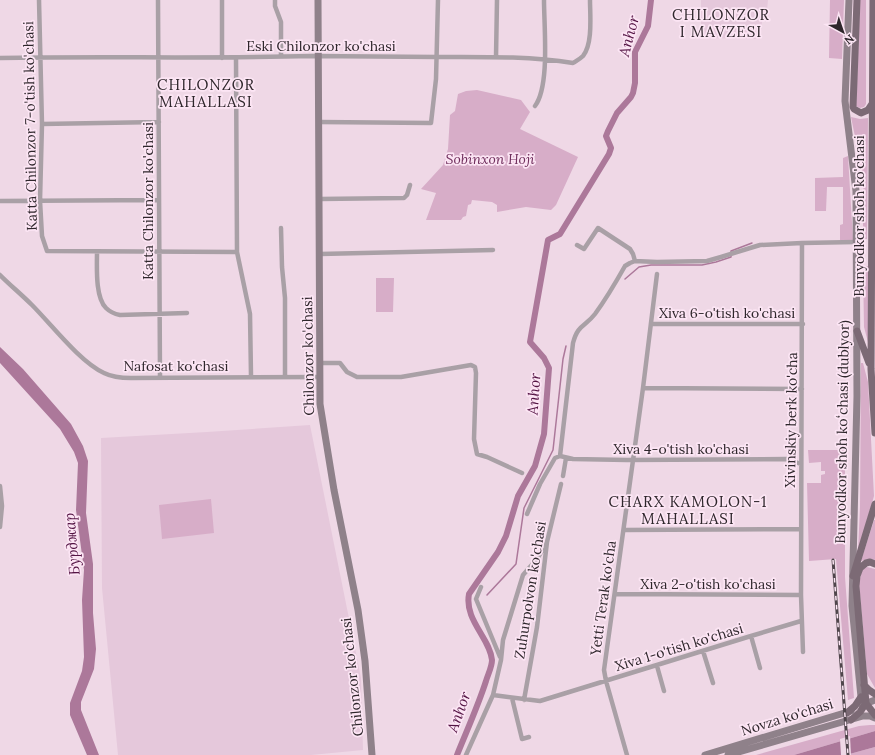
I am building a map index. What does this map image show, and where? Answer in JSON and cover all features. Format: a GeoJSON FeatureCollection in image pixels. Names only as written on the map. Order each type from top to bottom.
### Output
{"type":"FeatureCollection","features":[{"type":"Feature","properties":{"kind":"main road","name":"Chilonzor ko'chasi"},"geometry":{"type":"LineString","coordinates":[[318,0],[320,404],[326,447],[358,610],[365,661],[372,755]]}},
{"type":"Feature","properties":{"kind":"main road","name":"Bunyodkor shoh koʻchasi (dublyor)"},"geometry":{"type":"LineString","coordinates":[[849,0],[845,102],[856,180],[857,331],[852,606],[864,700]]}},
{"type":"Feature","properties":{"kind":"main road"},"geometry":{"type":"LineString","coordinates":[[857,0],[853,107],[857,112],[861,112],[868,110],[872,104]]}},
{"type":"Feature","properties":{"kind":"main road","name":"Bunyodkor shoh ko'chasi"},"geometry":{"type":"LineString","coordinates":[[872,0],[871,369],[875,433]]}},
{"type":"Feature","properties":{"kind":"main road"},"geometry":{"type":"LineString","coordinates":[[857,331],[871,369]]}},
{"type":"Feature","properties":{"kind":"main road"},"geometry":{"type":"LineString","coordinates":[[852,579],[875,504]]}},
{"type":"Feature","properties":{"kind":"main road"},"geometry":{"type":"LineString","coordinates":[[851,720],[861,711],[864,700],[857,605],[857,579],[859,570],[863,564],[870,562],[875,564]]}},
{"type":"Feature","properties":{"kind":"main road"},"geometry":{"type":"LineString","coordinates":[[864,685],[875,694]]}},
{"type":"Feature","properties":{"kind":"main road"},"geometry":{"type":"LineString","coordinates":[[864,700],[875,715]]}},
{"type":"Feature","properties":{"kind":"main road","name":"Novza ko'chasi"},"geometry":{"type":"LineString","coordinates":[[705,755],[847,712],[864,700],[875,700]]}},
{"type":"Feature","properties":{"kind":"main road","name":"Novza ko'chasi"},"geometry":{"type":"LineString","coordinates":[[728,755],[866,716],[875,718]]}},
{"type":"Feature","properties":{"kind":"street","name":"Katta Chilonzor 7-o'tish ko'chasi"},"geometry":{"type":"LineString","coordinates":[[39,0],[42,124],[40,201],[42,236],[47,251],[97,252]]}},
{"type":"Feature","properties":{"kind":"street","name":"Katta Chilonzor ko'chasi"},"geometry":{"type":"LineString","coordinates":[[158,0],[160,377]]}},
{"type":"Feature","properties":{"kind":"street"},"geometry":{"type":"LineString","coordinates":[[222,0],[222,58]]}},
{"type":"Feature","properties":{"kind":"street"},"geometry":{"type":"LineString","coordinates":[[275,0],[275,6],[281,22],[281,56]]}},
{"type":"Feature","properties":{"kind":"street"},"geometry":{"type":"LineString","coordinates":[[319,122],[431,123],[436,79],[438,0]]}},
{"type":"Feature","properties":{"kind":"street"},"geometry":{"type":"LineString","coordinates":[[496,57],[497,0]]}},
{"type":"Feature","properties":{"kind":"street"},"geometry":{"type":"LineString","coordinates":[[535,106],[544,82],[544,0]]}},
{"type":"Feature","properties":{"kind":"street","name":"Eski Chilonzor ko'chasi"},"geometry":{"type":"LineString","coordinates":[[0,58],[236,58],[281,56],[496,57],[544,59],[573,63],[583,55],[590,35],[590,0]]}},
{"type":"Feature","properties":{"kind":"street"},"geometry":{"type":"LineString","coordinates":[[236,58],[236,252],[250,314],[251,376]]}},
{"type":"Feature","properties":{"kind":"street"},"geometry":{"type":"LineString","coordinates":[[42,124],[159,122]]}},
{"type":"Feature","properties":{"kind":"street"},"geometry":{"type":"LineString","coordinates":[[319,199],[404,198],[410,184]]}},
{"type":"Feature","properties":{"kind":"street"},"geometry":{"type":"LineString","coordinates":[[0,201],[159,200]]}},
{"type":"Feature","properties":{"kind":"street"},"geometry":{"type":"LineString","coordinates":[[281,228],[282,267],[285,298],[285,376]]}},
{"type":"Feature","properties":{"kind":"street"},"geometry":{"type":"LineString","coordinates":[[576,245],[584,249],[598,228],[630,249],[635,261]]}},
{"type":"Feature","properties":{"kind":"street"},"geometry":{"type":"LineString","coordinates":[[560,456],[575,334],[577,330],[593,317],[625,266],[635,261],[698,261],[716,259],[760,245],[856,242]]}},
{"type":"Feature","properties":{"kind":"street","name":"Xivinskiy berk ko'cha"},"geometry":{"type":"LineString","coordinates":[[802,243],[803,324],[801,621],[803,652]]}},
{"type":"Feature","properties":{"kind":"street"},"geometry":{"type":"LineString","coordinates":[[320,254],[493,250]]}},
{"type":"Feature","properties":{"kind":"street"},"geometry":{"type":"LineString","coordinates":[[187,313],[120,315],[113,313],[106,308],[102,301],[98,285],[97,252],[236,252]]}},
{"type":"Feature","properties":{"kind":"street","name":"Yetti Terak ko'cha"},"geometry":{"type":"LineString","coordinates":[[627,755],[604,670],[644,388],[657,274]]}},
{"type":"Feature","properties":{"kind":"street","name":"Nafosat ko'chasi"},"geometry":{"type":"LineString","coordinates":[[0,275],[31,304],[83,358],[104,373],[119,377],[320,377]]}},
{"type":"Feature","properties":{"kind":"street","name":"Xiva 6-o'tish ko'chasi"},"geometry":{"type":"LineString","coordinates":[[651,324],[803,324]]}},
{"type":"Feature","properties":{"kind":"street"},"geometry":{"type":"LineString","coordinates":[[320,363],[340,363],[347,372],[357,377],[401,376],[471,365],[475,367],[474,439],[477,454],[487,457],[522,474]]}},
{"type":"Feature","properties":{"kind":"street"},"geometry":{"type":"LineString","coordinates":[[644,388],[802,388]]}},
{"type":"Feature","properties":{"kind":"street","name":"Xiva 4-o'tish ko'chasi"},"geometry":{"type":"LineString","coordinates":[[560,456],[566,458],[633,460],[787,459],[801,464]]}},
{"type":"Feature","properties":{"kind":"street","name":"Zuhurpolvon ko'chasi"},"geometry":{"type":"LineString","coordinates":[[527,514],[539,483],[555,458],[560,456]]}},
{"type":"Feature","properties":{"kind":"street"},"geometry":{"type":"LineString","coordinates":[[563,476],[566,458]]}},
{"type":"Feature","properties":{"kind":"street","name":"Zuhurpolvon ko'chasi"},"geometry":{"type":"LineString","coordinates":[[524,700],[538,620],[547,542],[561,484]]}},
{"type":"Feature","properties":{"kind":"street"},"geometry":{"type":"LineString","coordinates":[[0,486],[2,506],[0,527]]}},
{"type":"Feature","properties":{"kind":"street"},"geometry":{"type":"LineString","coordinates":[[624,530],[801,529]]}},
{"type":"Feature","properties":{"kind":"street"},"geometry":{"type":"LineString","coordinates":[[466,755],[493,695],[501,660],[503,640],[522,575],[537,559],[547,542]]}},
{"type":"Feature","properties":{"kind":"street"},"geometry":{"type":"LineString","coordinates":[[481,587],[476,599],[501,660]]}},
{"type":"Feature","properties":{"kind":"street","name":"Xiva 2-o'tish ko'chasi"},"geometry":{"type":"LineString","coordinates":[[615,594],[801,595]]}},
{"type":"Feature","properties":{"kind":"street","name":"Xiva 1-o'tish ko'chasi"},"geometry":{"type":"LineString","coordinates":[[493,695],[540,701],[801,621]]}},
{"type":"Feature","properties":{"kind":"street"},"geometry":{"type":"LineString","coordinates":[[750,636],[760,668]]}},
{"type":"Feature","properties":{"kind":"street"},"geometry":{"type":"LineString","coordinates":[[703,651],[713,683]]}},
{"type":"Feature","properties":{"kind":"street"},"geometry":{"type":"LineString","coordinates":[[657,666],[664,691]]}},
{"type":"Feature","properties":{"kind":"street"},"geometry":{"type":"LineString","coordinates":[[512,698],[522,739],[529,737]]}},
{"type":"Feature","properties":{"kind":"shaded area"},"geometry":{"type":"Polygon","coordinates":[[[701,0],[768,0],[767,10],[763,14],[760,39],[701,38],[701,0]]]}},
{"type":"Feature","properties":{"kind":"shaded area","name":"Бурджар"},"geometry":{"type":"Polygon","coordinates":[[[0,347],[23,369],[71,424],[83,446],[88,461],[86,513],[93,564],[93,613],[96,649],[94,669],[81,702],[81,710],[99,755],[87,755],[70,715],[70,703],[82,671],[84,657],[82,600],[84,570],[76,510],[78,463],[74,452],[60,429],[0,363],[0,347]]]}},
{"type":"Feature","properties":{"kind":"shaded area"},"geometry":{"type":"Polygon","coordinates":[[[310,425],[361,678],[363,750],[311,755],[118,755],[102,588],[101,438],[310,425]]]}},
{"type":"Feature","properties":{"kind":"shaded area"},"geometry":{"type":"Polygon","coordinates":[[[875,731],[875,747],[846,755],[794,755],[875,731]]]}},
{"type":"Feature","properties":{"kind":"green space"},"geometry":{"type":"Polygon","coordinates":[[[830,0],[844,0],[842,59],[829,58],[830,0]]]}},
{"type":"Feature","properties":{"kind":"green space"},"geometry":{"type":"Polygon","coordinates":[[[860,0],[866,0],[866,104],[864,107],[860,108],[856,106],[860,0]]]}},
{"type":"Feature","properties":{"kind":"green space","name":"Sobinxon Hoji"},"geometry":{"type":"Polygon","coordinates":[[[477,90],[521,100],[530,112],[520,129],[578,157],[556,205],[551,210],[526,207],[497,212],[497,205],[492,202],[472,200],[471,204],[468,205],[466,216],[461,220],[426,220],[436,193],[421,189],[443,165],[448,149],[450,115],[455,111],[458,94],[466,91],[477,90]]]}},
{"type":"Feature","properties":{"kind":"green space"},"geometry":{"type":"Polygon","coordinates":[[[851,117],[860,119],[868,118],[867,239],[863,239],[863,176],[851,117]]]}},
{"type":"Feature","properties":{"kind":"green space"},"geometry":{"type":"Polygon","coordinates":[[[848,156],[853,240],[840,240],[840,225],[843,224],[843,187],[827,187],[826,211],[815,211],[815,178],[843,177],[843,158],[848,156]]]}},
{"type":"Feature","properties":{"kind":"green space"},"geometry":{"type":"Polygon","coordinates":[[[863,266],[868,266],[869,346],[864,327],[863,266]]]}},
{"type":"Feature","properties":{"kind":"green space"},"geometry":{"type":"Polygon","coordinates":[[[376,278],[394,278],[393,312],[376,312],[376,278]]]}},
{"type":"Feature","properties":{"kind":"green space"},"geometry":{"type":"Polygon","coordinates":[[[861,363],[863,363],[868,382],[874,496],[858,551],[860,507],[861,363]]]}},
{"type":"Feature","properties":{"kind":"green space"},"geometry":{"type":"Polygon","coordinates":[[[808,450],[845,450],[845,577],[854,698],[848,700],[836,559],[809,561],[807,483],[821,483],[821,475],[825,474],[825,471],[821,471],[821,462],[809,463],[808,450]]]}},
{"type":"Feature","properties":{"kind":"green space"},"geometry":{"type":"Polygon","coordinates":[[[211,499],[214,533],[162,539],[159,505],[211,499]]]}},
{"type":"Feature","properties":{"kind":"green space"},"geometry":{"type":"Polygon","coordinates":[[[874,520],[875,560],[868,559],[861,561],[874,520]]]}},
{"type":"Feature","properties":{"kind":"green space"},"geometry":{"type":"Polygon","coordinates":[[[867,567],[875,569],[875,688],[867,674],[859,583],[862,570],[867,567]]]}},
{"type":"Feature","properties":{"kind":"green space"},"geometry":{"type":"Polygon","coordinates":[[[875,725],[875,731],[794,755],[756,755],[859,726],[875,725]]]}},
{"type":"Feature","properties":{"kind":"green space"},"geometry":{"type":"Polygon","coordinates":[[[875,747],[875,755],[846,755],[875,747]]]}},
{"type":"Feature","properties":{"kind":"pier"},"geometry":{"type":"Polygon","coordinates":[[[850,736],[851,755],[841,755],[840,739],[850,736]]]}},
{"type":"Feature","properties":{"kind":"waterway","name":"Anhor"},"geometry":{"type":"LineString","coordinates":[[457,755],[480,700],[492,663],[487,644],[470,612],[468,603],[469,594],[498,552],[506,536],[518,496],[535,466],[544,434],[549,368],[544,358],[530,342],[548,240],[560,234],[609,154],[611,148],[606,136],[617,113],[633,93],[635,83],[635,52],[648,26],[651,0]]}},
{"type":"Feature","properties":{"kind":"waterway"},"geometry":{"type":"LineString","coordinates":[[625,279],[639,267],[651,265],[702,265],[716,262],[731,257],[731,251],[752,243]]}},
{"type":"Feature","properties":{"kind":"waterway"},"geometry":{"type":"LineString","coordinates":[[487,595],[516,564],[524,508],[553,450],[563,359],[566,346]]}},
{"type":"Feature","properties":{"kind":"railway"},"geometry":{"type":"LineString","coordinates":[[833,560],[848,755]]}},
{"type":"Feature","properties":{"kind":"district","name":"CHILONZOR I MAVZESI"},"geometry":{"type":"Point","coordinates":[721,24]}},
{"type":"Feature","properties":{"kind":"district","name":"CHILONZOR MAHALLASI"},"geometry":{"type":"Point","coordinates":[206,94]}},
{"type":"Feature","properties":{"kind":"district","name":"CHARX KAMOLON-1 MAHALLASI"},"geometry":{"type":"Point","coordinates":[688,510]}}]}
